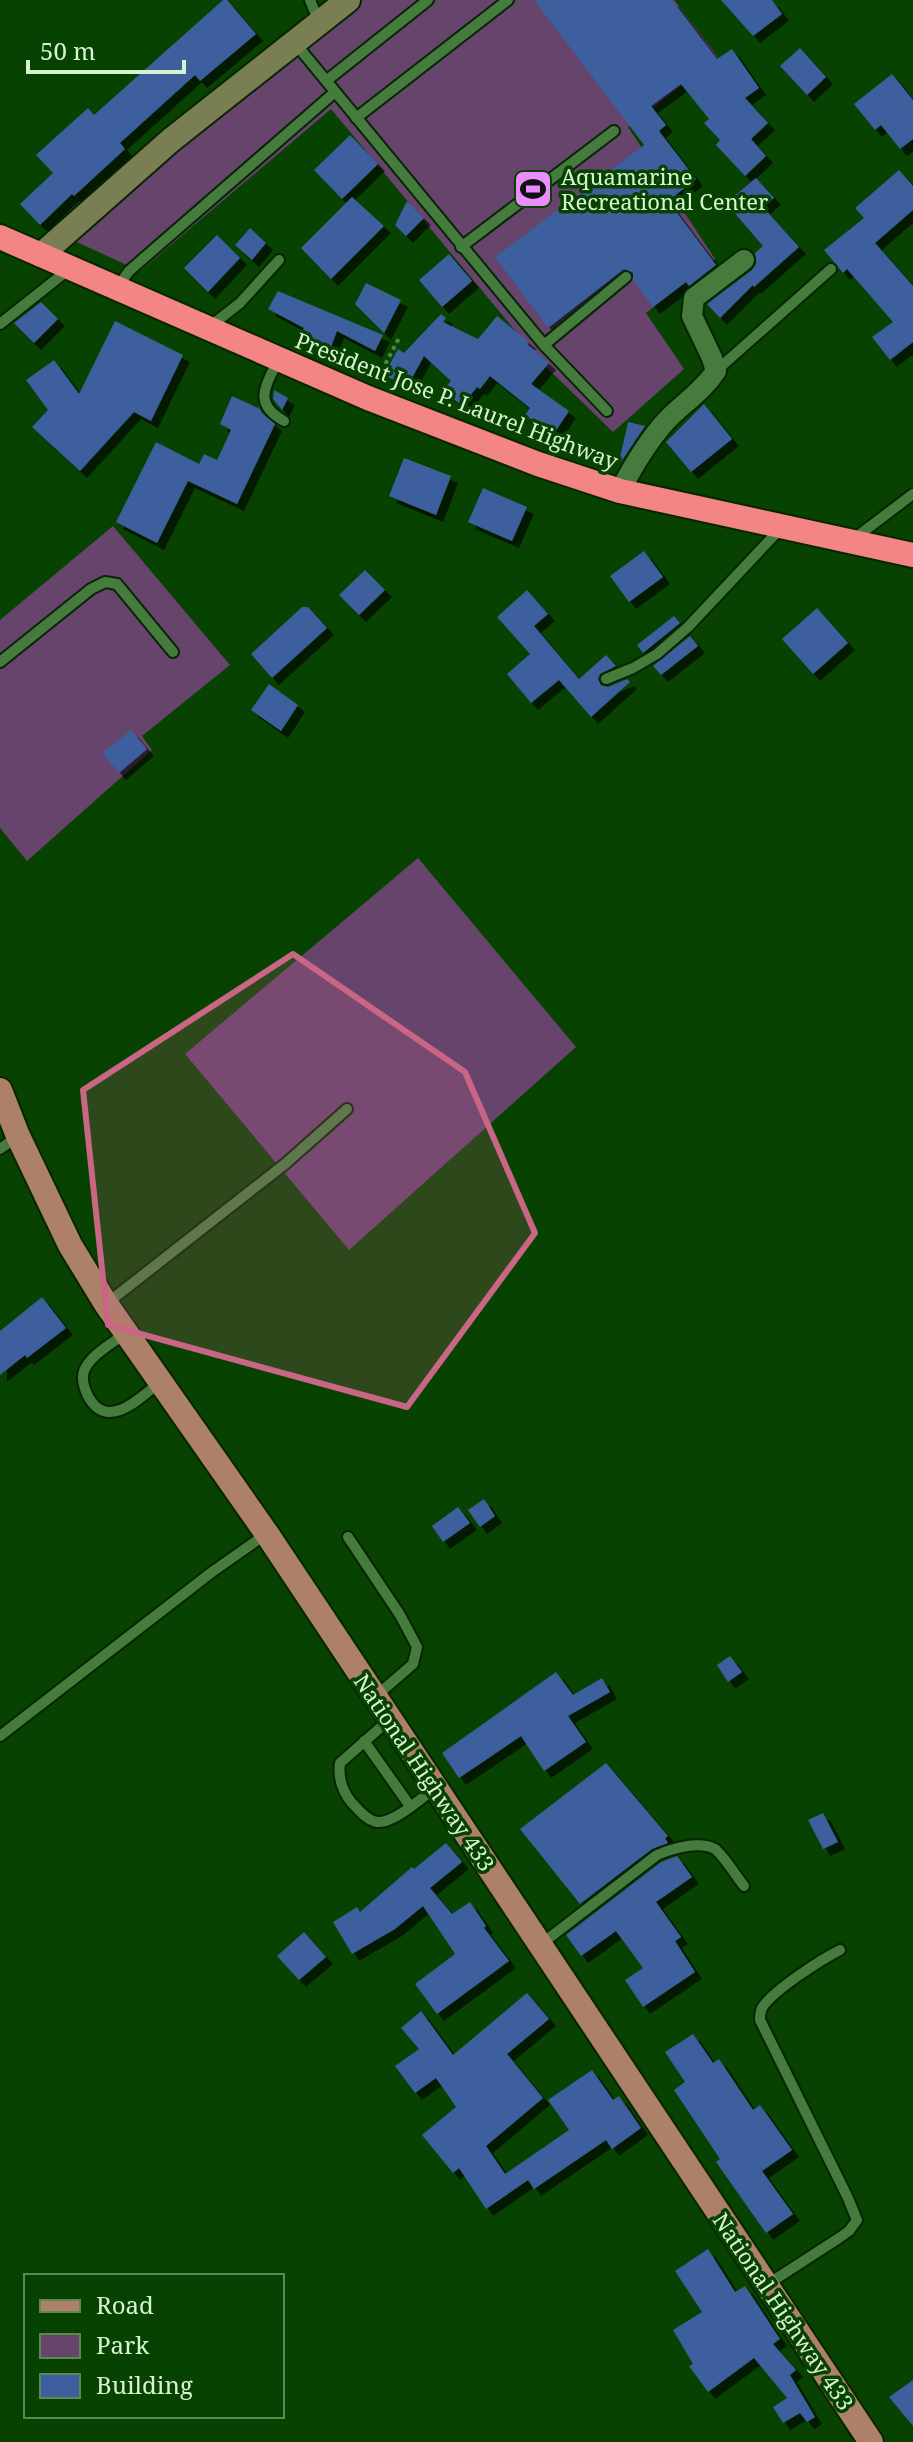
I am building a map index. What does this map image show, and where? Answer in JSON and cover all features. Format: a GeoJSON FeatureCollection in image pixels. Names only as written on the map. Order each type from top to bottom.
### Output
{"type":"FeatureCollection","features":[{"type":"Feature","properties":{"kind":"highway","name":"President Jose P. Laurel Highway"},"geometry":{"type":"LineString","coordinates":[[0,237],[368,398],[538,464],[620,491],[913,555]]}},
{"type":"Feature","properties":{"kind":"main road","name":"National Highway 433"},"geometry":{"type":"LineString","coordinates":[[0,1090],[9,1142],[106,1304],[267,1534],[871,2442]]}},
{"type":"Feature","properties":{"kind":"street"},"geometry":{"type":"LineString","coordinates":[[41,255],[171,140],[294,42],[314,11],[348,0]]}},
{"type":"Feature","properties":{"kind":"street"},"geometry":{"type":"LineString","coordinates":[[620,491],[636,460],[666,422],[716,371],[692,316],[694,298],[744,260]]}},
{"type":"Feature","properties":{"kind":"lane"},"geometry":{"type":"LineString","coordinates":[[326,81],[428,0]]}},
{"type":"Feature","properties":{"kind":"lane"},"geometry":{"type":"LineString","coordinates":[[356,118],[508,0]]}},
{"type":"Feature","properties":{"kind":"lane"},"geometry":{"type":"LineString","coordinates":[[294,42],[544,345],[607,411]]}},
{"type":"Feature","properties":{"kind":"lane"},"geometry":{"type":"LineString","coordinates":[[117,288],[129,271],[335,92]]}},
{"type":"Feature","properties":{"kind":"lane"},"geometry":{"type":"LineString","coordinates":[[461,247],[614,131]]}},
{"type":"Feature","properties":{"kind":"lane"},"geometry":{"type":"LineString","coordinates":[[207,329],[240,303],[279,260]]}},
{"type":"Feature","properties":{"kind":"lane"},"geometry":{"type":"LineString","coordinates":[[0,324],[70,269]]}},
{"type":"Feature","properties":{"kind":"lane"},"geometry":{"type":"LineString","coordinates":[[716,371],[831,269]]}},
{"type":"Feature","properties":{"kind":"lane"},"geometry":{"type":"LineString","coordinates":[[544,345],[626,277]]}},
{"type":"Feature","properties":{"kind":"lane"},"geometry":{"type":"LineString","coordinates":[[279,360],[264,390],[264,401],[273,415],[284,421]]}},
{"type":"Feature","properties":{"kind":"lane"},"geometry":{"type":"LineString","coordinates":[[850,542],[913,494]]}},
{"type":"Feature","properties":{"kind":"lane"},"geometry":{"type":"LineString","coordinates":[[606,679],[657,654],[688,627],[781,527]]}},
{"type":"Feature","properties":{"kind":"lane"},"geometry":{"type":"LineString","coordinates":[[0,662],[91,589],[105,582],[117,584],[173,652]]}},
{"type":"Feature","properties":{"kind":"lane"},"geometry":{"type":"LineString","coordinates":[[106,1304],[285,1164],[347,1109]]}},
{"type":"Feature","properties":{"kind":"lane"},"geometry":{"type":"LineString","coordinates":[[126,1333],[94,1358],[84,1372],[83,1386],[90,1400],[102,1411],[116,1412],[130,1406],[160,1382]]}},
{"type":"Feature","properties":{"kind":"lane"},"geometry":{"type":"LineString","coordinates":[[0,1736],[212,1572],[267,1534]]}},
{"type":"Feature","properties":{"kind":"lane"},"geometry":{"type":"LineString","coordinates":[[348,1537],[400,1615],[417,1647],[413,1664],[375,1697]]}},
{"type":"Feature","properties":{"kind":"lane"},"geometry":{"type":"LineString","coordinates":[[389,1720],[340,1763],[338,1778],[349,1799],[367,1818],[379,1822],[393,1819],[435,1788]]}},
{"type":"Feature","properties":{"kind":"lane"},"geometry":{"type":"LineString","coordinates":[[364,1741],[410,1806]]}},
{"type":"Feature","properties":{"kind":"lane"},"geometry":{"type":"LineString","coordinates":[[540,1945],[657,1855],[672,1849],[702,1846],[715,1850],[744,1886]]}},
{"type":"Feature","properties":{"kind":"lane"},"geometry":{"type":"LineString","coordinates":[[766,2286],[849,2231],[857,2220],[760,2020],[760,2010],[770,1999],[840,1950]]}},
{"type":"Feature","properties":{"kind":"path"},"geometry":{"type":"LineString","coordinates":[[368,398],[399,338]]}},
{"type":"Feature","properties":{"kind":"highlighted area"},"geometry":{"type":"Polygon","coordinates":[[[293,954],[465,1072],[535,1233],[407,1407],[108,1325],[83,1090],[293,954]]]}},
{"type":"Feature","properties":{"kind":"green space","name":"Aquamarine Recreational Center"},"geometry":{"type":"Polygon","coordinates":[[[360,0],[674,0],[718,57],[628,127],[715,259],[646,313],[684,369],[613,432],[543,364],[331,109],[140,271],[68,238],[360,0]]]}},
{"type":"Feature","properties":{"kind":"green space"},"geometry":{"type":"Polygon","coordinates":[[[113,526],[230,665],[142,736],[152,750],[27,861],[0,828],[0,620],[113,526]]]}},
{"type":"Feature","properties":{"kind":"green space"},"geometry":{"type":"Polygon","coordinates":[[[418,858],[576,1047],[349,1250],[185,1054],[418,858]]]}},
{"type":"Feature","properties":{"kind":"building"},"geometry":{"type":"Polygon","coordinates":[[[223,0],[227,0],[256,34],[200,81],[195,75],[120,143],[125,149],[40,225],[20,204],[53,173],[36,155],[88,108],[94,115],[223,0]]]}},
{"type":"Feature","properties":{"kind":"building"},"geometry":{"type":"Polygon","coordinates":[[[534,0],[672,0],[717,59],[732,49],[759,88],[745,98],[768,123],[751,139],[766,156],[745,176],[716,145],[720,140],[704,123],[709,119],[681,84],[651,106],[666,125],[659,131],[696,179],[668,201],[716,265],[689,286],[686,282],[653,307],[633,280],[633,273],[624,269],[548,328],[495,257],[644,145],[534,0]]]}},
{"type":"Feature","properties":{"kind":"building"},"geometry":{"type":"Polygon","coordinates":[[[721,0],[772,0],[782,14],[753,36],[721,0]]]}},
{"type":"Feature","properties":{"kind":"building"},"geometry":{"type":"Polygon","coordinates":[[[800,48],[826,77],[807,95],[780,66],[800,48]]]}},
{"type":"Feature","properties":{"kind":"building"},"geometry":{"type":"Polygon","coordinates":[[[892,74],[913,100],[913,139],[900,149],[881,125],[875,130],[854,104],[892,74]]]}},
{"type":"Feature","properties":{"kind":"building"},"geometry":{"type":"Polygon","coordinates":[[[350,135],[378,164],[342,199],[314,170],[350,135]]]}},
{"type":"Feature","properties":{"kind":"building"},"geometry":{"type":"Polygon","coordinates":[[[899,170],[913,186],[913,210],[875,243],[913,286],[913,342],[890,360],[872,337],[893,322],[847,269],[843,273],[824,250],[864,218],[855,208],[899,170]]]}},
{"type":"Feature","properties":{"kind":"building"},"geometry":{"type":"Polygon","coordinates":[[[756,178],[774,198],[763,207],[799,247],[753,285],[720,318],[707,304],[752,270],[756,264],[755,253],[763,246],[726,203],[756,178]]]}},
{"type":"Feature","properties":{"kind":"building"},"geometry":{"type":"Polygon","coordinates":[[[352,197],[384,226],[331,279],[301,248],[352,197]]]}},
{"type":"Feature","properties":{"kind":"building"},"geometry":{"type":"Polygon","coordinates":[[[407,201],[424,218],[406,236],[395,225],[407,201]]]}},
{"type":"Feature","properties":{"kind":"building"},"geometry":{"type":"Polygon","coordinates":[[[250,228],[266,243],[252,260],[235,245],[250,228]]]}},
{"type":"Feature","properties":{"kind":"building"},"geometry":{"type":"Polygon","coordinates":[[[217,235],[240,258],[208,292],[184,268],[217,235]]]}},
{"type":"Feature","properties":{"kind":"building"},"geometry":{"type":"Polygon","coordinates":[[[449,254],[472,281],[442,307],[419,280],[449,254]]]}},
{"type":"Feature","properties":{"kind":"building"},"geometry":{"type":"Polygon","coordinates":[[[366,283],[401,300],[384,333],[355,304],[366,283]]]}},
{"type":"Feature","properties":{"kind":"building"},"geometry":{"type":"Polygon","coordinates":[[[278,291],[383,335],[375,351],[337,331],[331,347],[301,334],[304,328],[268,309],[278,291]]]}},
{"type":"Feature","properties":{"kind":"building"},"geometry":{"type":"Polygon","coordinates":[[[41,302],[58,319],[34,343],[14,323],[41,302]]]}},
{"type":"Feature","properties":{"kind":"building"},"geometry":{"type":"Polygon","coordinates":[[[441,314],[446,318],[443,322],[478,339],[497,316],[549,363],[531,384],[569,411],[553,435],[525,415],[530,408],[490,376],[462,406],[443,390],[451,381],[424,356],[407,387],[384,375],[398,349],[404,353],[441,314]]]}},
{"type":"Feature","properties":{"kind":"building"},"geometry":{"type":"Polygon","coordinates":[[[115,321],[183,355],[151,421],[134,412],[80,471],[32,427],[48,410],[26,380],[54,360],[79,394],[115,321]]]}},
{"type":"Feature","properties":{"kind":"building"},"geometry":{"type":"Polygon","coordinates":[[[274,390],[288,398],[282,410],[273,399],[274,390]]]}},
{"type":"Feature","properties":{"kind":"building"},"geometry":{"type":"Polygon","coordinates":[[[232,396],[258,406],[275,424],[237,504],[188,481],[157,543],[116,522],[156,442],[199,464],[204,454],[217,460],[231,430],[220,424],[232,396]]]}},
{"type":"Feature","properties":{"kind":"building"},"geometry":{"type":"Polygon","coordinates":[[[704,404],[732,439],[691,472],[666,442],[704,404]]]}},
{"type":"Feature","properties":{"kind":"building"},"geometry":{"type":"Polygon","coordinates":[[[628,422],[645,426],[619,462],[628,422]]]}},
{"type":"Feature","properties":{"kind":"building"},"geometry":{"type":"Polygon","coordinates":[[[404,458],[451,476],[436,515],[389,496],[404,458]]]}},
{"type":"Feature","properties":{"kind":"building"},"geometry":{"type":"Polygon","coordinates":[[[483,488],[527,507],[512,541],[468,522],[483,488]]]}},
{"type":"Feature","properties":{"kind":"building"},"geometry":{"type":"Polygon","coordinates":[[[644,551],[663,577],[629,602],[610,576],[644,551]]]}},
{"type":"Feature","properties":{"kind":"building"},"geometry":{"type":"Polygon","coordinates":[[[365,570],[385,590],[359,615],[339,595],[365,570]]]}},
{"type":"Feature","properties":{"kind":"building"},"geometry":{"type":"Polygon","coordinates":[[[527,590],[548,614],[534,626],[579,679],[606,655],[616,666],[600,674],[598,679],[601,685],[608,687],[627,679],[630,682],[591,717],[559,680],[531,703],[507,674],[530,654],[497,617],[527,590]]]}},
{"type":"Feature","properties":{"kind":"building"},"geometry":{"type":"Polygon","coordinates":[[[302,607],[308,607],[327,628],[272,678],[251,654],[302,607]]]}},
{"type":"Feature","properties":{"kind":"building"},"geometry":{"type":"Polygon","coordinates":[[[817,608],[848,643],[813,674],[782,639],[817,608]]]}},
{"type":"Feature","properties":{"kind":"building"},"geometry":{"type":"Polygon","coordinates":[[[674,616],[680,623],[643,653],[637,645],[674,616]]]}},
{"type":"Feature","properties":{"kind":"building"},"geometry":{"type":"Polygon","coordinates":[[[690,636],[698,646],[661,675],[653,666],[690,636]]]}},
{"type":"Feature","properties":{"kind":"building"},"geometry":{"type":"Polygon","coordinates":[[[269,684],[298,705],[281,731],[251,710],[269,684]]]}},
{"type":"Feature","properties":{"kind":"building"},"geometry":{"type":"Polygon","coordinates":[[[131,730],[147,749],[119,773],[102,753],[131,730]]]}},
{"type":"Feature","properties":{"kind":"building"},"geometry":{"type":"Polygon","coordinates":[[[42,1297],[66,1328],[0,1375],[0,1331],[42,1297]]]}},
{"type":"Feature","properties":{"kind":"building"},"geometry":{"type":"Polygon","coordinates":[[[484,1499],[495,1516],[480,1527],[468,1510],[484,1499]]]}},
{"type":"Feature","properties":{"kind":"building"},"geometry":{"type":"Polygon","coordinates":[[[458,1507],[470,1523],[443,1542],[432,1526],[458,1507]]]}},
{"type":"Feature","properties":{"kind":"building"},"geometry":{"type":"Polygon","coordinates":[[[730,1656],[742,1672],[728,1682],[717,1665],[730,1656]]]}},
{"type":"Feature","properties":{"kind":"building"},"geometry":{"type":"Polygon","coordinates":[[[556,1672],[573,1695],[602,1678],[610,1692],[568,1716],[586,1742],[544,1771],[521,1736],[459,1778],[442,1753],[556,1672]]]}},
{"type":"Feature","properties":{"kind":"building"},"geometry":{"type":"Polygon","coordinates":[[[606,1763],[668,1836],[665,1838],[668,1843],[652,1849],[580,1904],[520,1829],[606,1763]]]}},
{"type":"Feature","properties":{"kind":"building"},"geometry":{"type":"Polygon","coordinates":[[[823,1813],[838,1842],[823,1849],[808,1820],[823,1813]]]}},
{"type":"Feature","properties":{"kind":"building"},"geometry":{"type":"Polygon","coordinates":[[[446,1843],[462,1862],[430,1888],[452,1914],[470,1902],[486,1926],[484,1928],[509,1961],[437,2014],[415,1984],[455,1954],[423,1906],[395,1929],[352,1954],[333,1922],[357,1907],[360,1912],[412,1867],[414,1869],[446,1843]]]}},
{"type":"Feature","properties":{"kind":"building"},"geometry":{"type":"Polygon","coordinates":[[[677,1856],[692,1877],[656,1902],[681,1937],[675,1941],[695,1972],[643,2007],[625,1980],[643,1968],[616,1931],[581,1956],[566,1935],[661,1862],[677,1856]]]}},
{"type":"Feature","properties":{"kind":"building"},"geometry":{"type":"Polygon","coordinates":[[[304,1932],[326,1957],[299,1980],[277,1956],[304,1932]]]}},
{"type":"Feature","properties":{"kind":"building"},"geometry":{"type":"Polygon","coordinates":[[[527,1993],[549,2019],[507,2054],[543,2098],[486,2146],[505,2174],[569,2130],[548,2100],[592,2070],[613,2100],[619,2096],[641,2128],[612,2149],[606,2140],[534,2189],[528,2180],[486,2209],[459,2168],[453,2173],[422,2135],[456,2107],[436,2078],[415,2093],[395,2066],[419,2049],[401,2028],[421,2011],[453,2055],[527,1993]]]}},
{"type":"Feature","properties":{"kind":"building"},"geometry":{"type":"Polygon","coordinates":[[[693,2034],[713,2063],[719,2059],[753,2110],[760,2105],[792,2150],[762,2171],[793,2214],[766,2233],[716,2162],[720,2159],[674,2090],[685,2082],[665,2052],[693,2034]]]}},
{"type":"Feature","properties":{"kind":"building"},"geometry":{"type":"Polygon","coordinates":[[[708,2249],[735,2292],[745,2286],[780,2339],[773,2344],[796,2370],[790,2375],[815,2417],[807,2422],[800,2413],[783,2423],[773,2407],[787,2398],[754,2358],[708,2392],[689,2366],[693,2364],[673,2330],[702,2312],[675,2271],[708,2249]]]}},
{"type":"Feature","properties":{"kind":"building"},"geometry":{"type":"Polygon","coordinates":[[[913,2380],[913,2426],[889,2397],[913,2380]]]}},
{"type":"Feature","properties":{"kind":"place","name":"Aquamarine Recreational Center"},"geometry":{"type":"Point","coordinates":[533,189]}}]}
